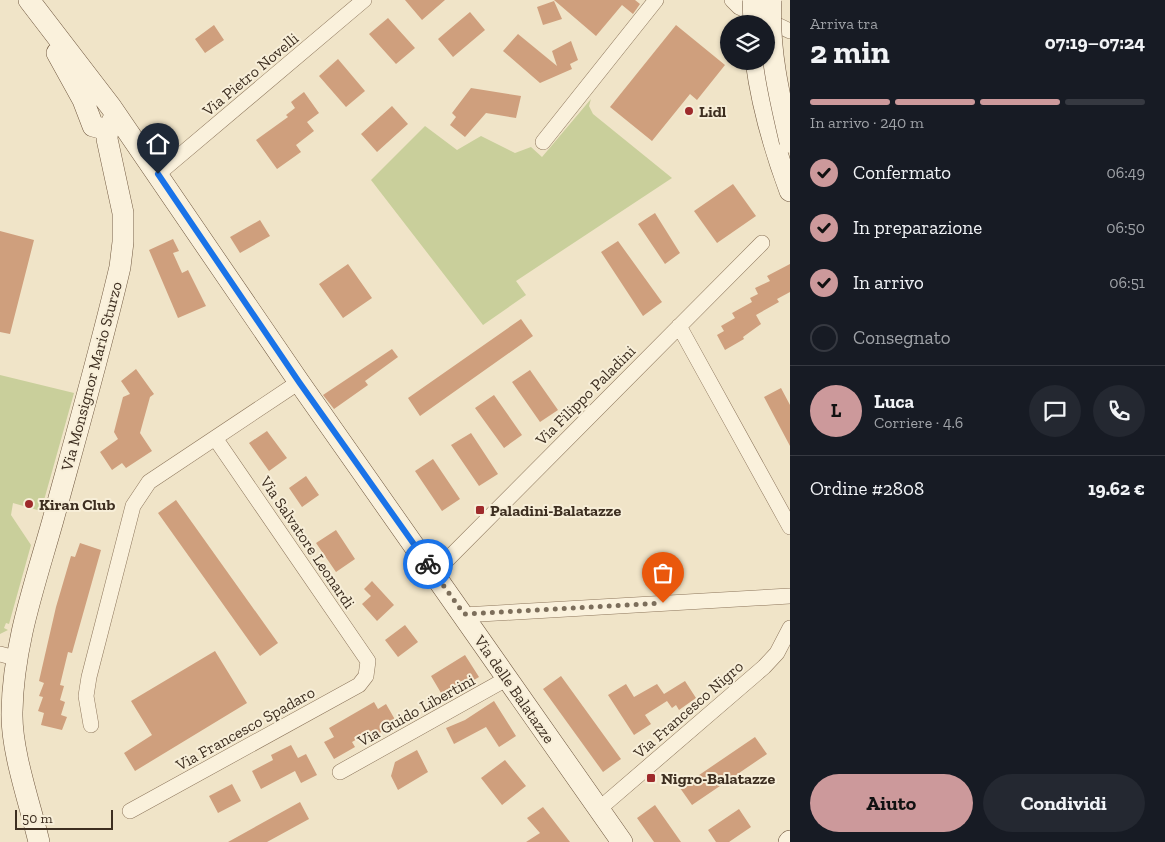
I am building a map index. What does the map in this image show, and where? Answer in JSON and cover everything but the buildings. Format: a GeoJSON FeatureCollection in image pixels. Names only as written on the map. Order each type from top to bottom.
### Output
{"type":"FeatureCollection","features":[{"type":"Feature","properties":{"kind":"street","name":"Via delle Balatazze"},"geometry":{"type":"LineString","coordinates":[[29,0],[104,118],[134,142],[158,174],[299,382],[464,614],[622,842]]}},
{"type":"Feature","properties":{"kind":"street","name":"Via Pietro Novelli"},"geometry":{"type":"LineString","coordinates":[[158,174],[364,0]]}},
{"type":"Feature","properties":{"kind":"street"},"geometry":{"type":"LineString","coordinates":[[542,142],[656,0]]}},
{"type":"Feature","properties":{"kind":"street"},"geometry":{"type":"LineString","coordinates":[[732,0],[739,7],[790,31]]}},
{"type":"Feature","properties":{"kind":"street"},"geometry":{"type":"LineString","coordinates":[[753,0],[754,15]]}},
{"type":"Feature","properties":{"kind":"street"},"geometry":{"type":"LineString","coordinates":[[771,0],[772,52],[780,100],[790,142]]}},
{"type":"Feature","properties":{"kind":"street"},"geometry":{"type":"LineString","coordinates":[[757,70],[762,101],[775,151],[790,191]]}},
{"type":"Feature","properties":{"kind":"street","name":"Via Monsignor Mario Sturzo"},"geometry":{"type":"LineString","coordinates":[[5,659],[26,610],[57,503],[120,267],[124,213],[104,118]]}},
{"type":"Feature","properties":{"kind":"street","name":"Via Filippo Paladini"},"geometry":{"type":"LineString","coordinates":[[434,573],[762,243]]}},
{"type":"Feature","properties":{"kind":"street"},"geometry":{"type":"LineString","coordinates":[[679,326],[790,527]]}},
{"type":"Feature","properties":{"kind":"street"},"geometry":{"type":"LineString","coordinates":[[91,725],[86,696],[89,677],[133,506],[149,482],[299,382]]}},
{"type":"Feature","properties":{"kind":"street","name":"Via Salvatore Leonardi"},"geometry":{"type":"LineString","coordinates":[[215,438],[368,661],[368,668]]}},
{"type":"Feature","properties":{"kind":"street"},"geometry":{"type":"LineString","coordinates":[[464,614],[790,596]]}},
{"type":"Feature","properties":{"kind":"street","name":"Via Francesco Nigro"},"geometry":{"type":"LineString","coordinates":[[599,809],[764,668],[777,653],[790,628]]}},
{"type":"Feature","properties":{"kind":"street"},"geometry":{"type":"LineString","coordinates":[[5,659],[12,714],[4,736],[23,777],[40,842]]}},
{"type":"Feature","properties":{"kind":"street","name":"Via Francesco Spadaro"},"geometry":{"type":"LineString","coordinates":[[130,811],[358,685],[366,676],[368,668]]}},
{"type":"Feature","properties":{"kind":"street","name":"Via Guido Libertini"},"geometry":{"type":"LineString","coordinates":[[340,772],[508,678]]}},
{"type":"Feature","properties":{"kind":"street"},"geometry":{"type":"LineString","coordinates":[[0,756],[23,777]]}},
{"type":"Feature","properties":{"kind":"green space"},"geometry":{"type":"Polygon","coordinates":[[[591,99],[589,106],[593,114],[672,178],[516,281],[526,295],[483,325],[371,180],[425,126],[457,150],[481,136],[515,153],[531,147],[542,157],[591,99]]]}},
{"type":"Feature","properties":{"kind":"green space","name":"Kiran Club"},"geometry":{"type":"Polygon","coordinates":[[[0,375],[74,393],[41,511],[13,503],[11,515],[31,545],[9,624],[6,623],[4,628],[8,630],[0,634],[0,375]]]}},
{"type":"Feature","properties":{"kind":"way so far"},"geometry":{"type":"LineString","coordinates":[[428,564],[464,614],[663,603]]}},
{"type":"Feature","properties":{"kind":"place","name":"Lidl"},"geometry":{"type":"Point","coordinates":[689,111]}},
{"type":"Feature","properties":{"kind":"place","name":"Kiran Club"},"geometry":{"type":"Point","coordinates":[29,504]}},
{"type":"Feature","properties":{"kind":"place","name":"Paladini-Balatazze"},"geometry":{"type":"Point","coordinates":[480,510]}},
{"type":"Feature","properties":{"kind":"place","name":"Nigro-Balatazze"},"geometry":{"type":"Point","coordinates":[651,778]}},
{"type":"Feature","properties":{"kind":"route"},"geometry":{"type":"LineString","coordinates":[[158,174],[299,382],[428,564]]}}]}
